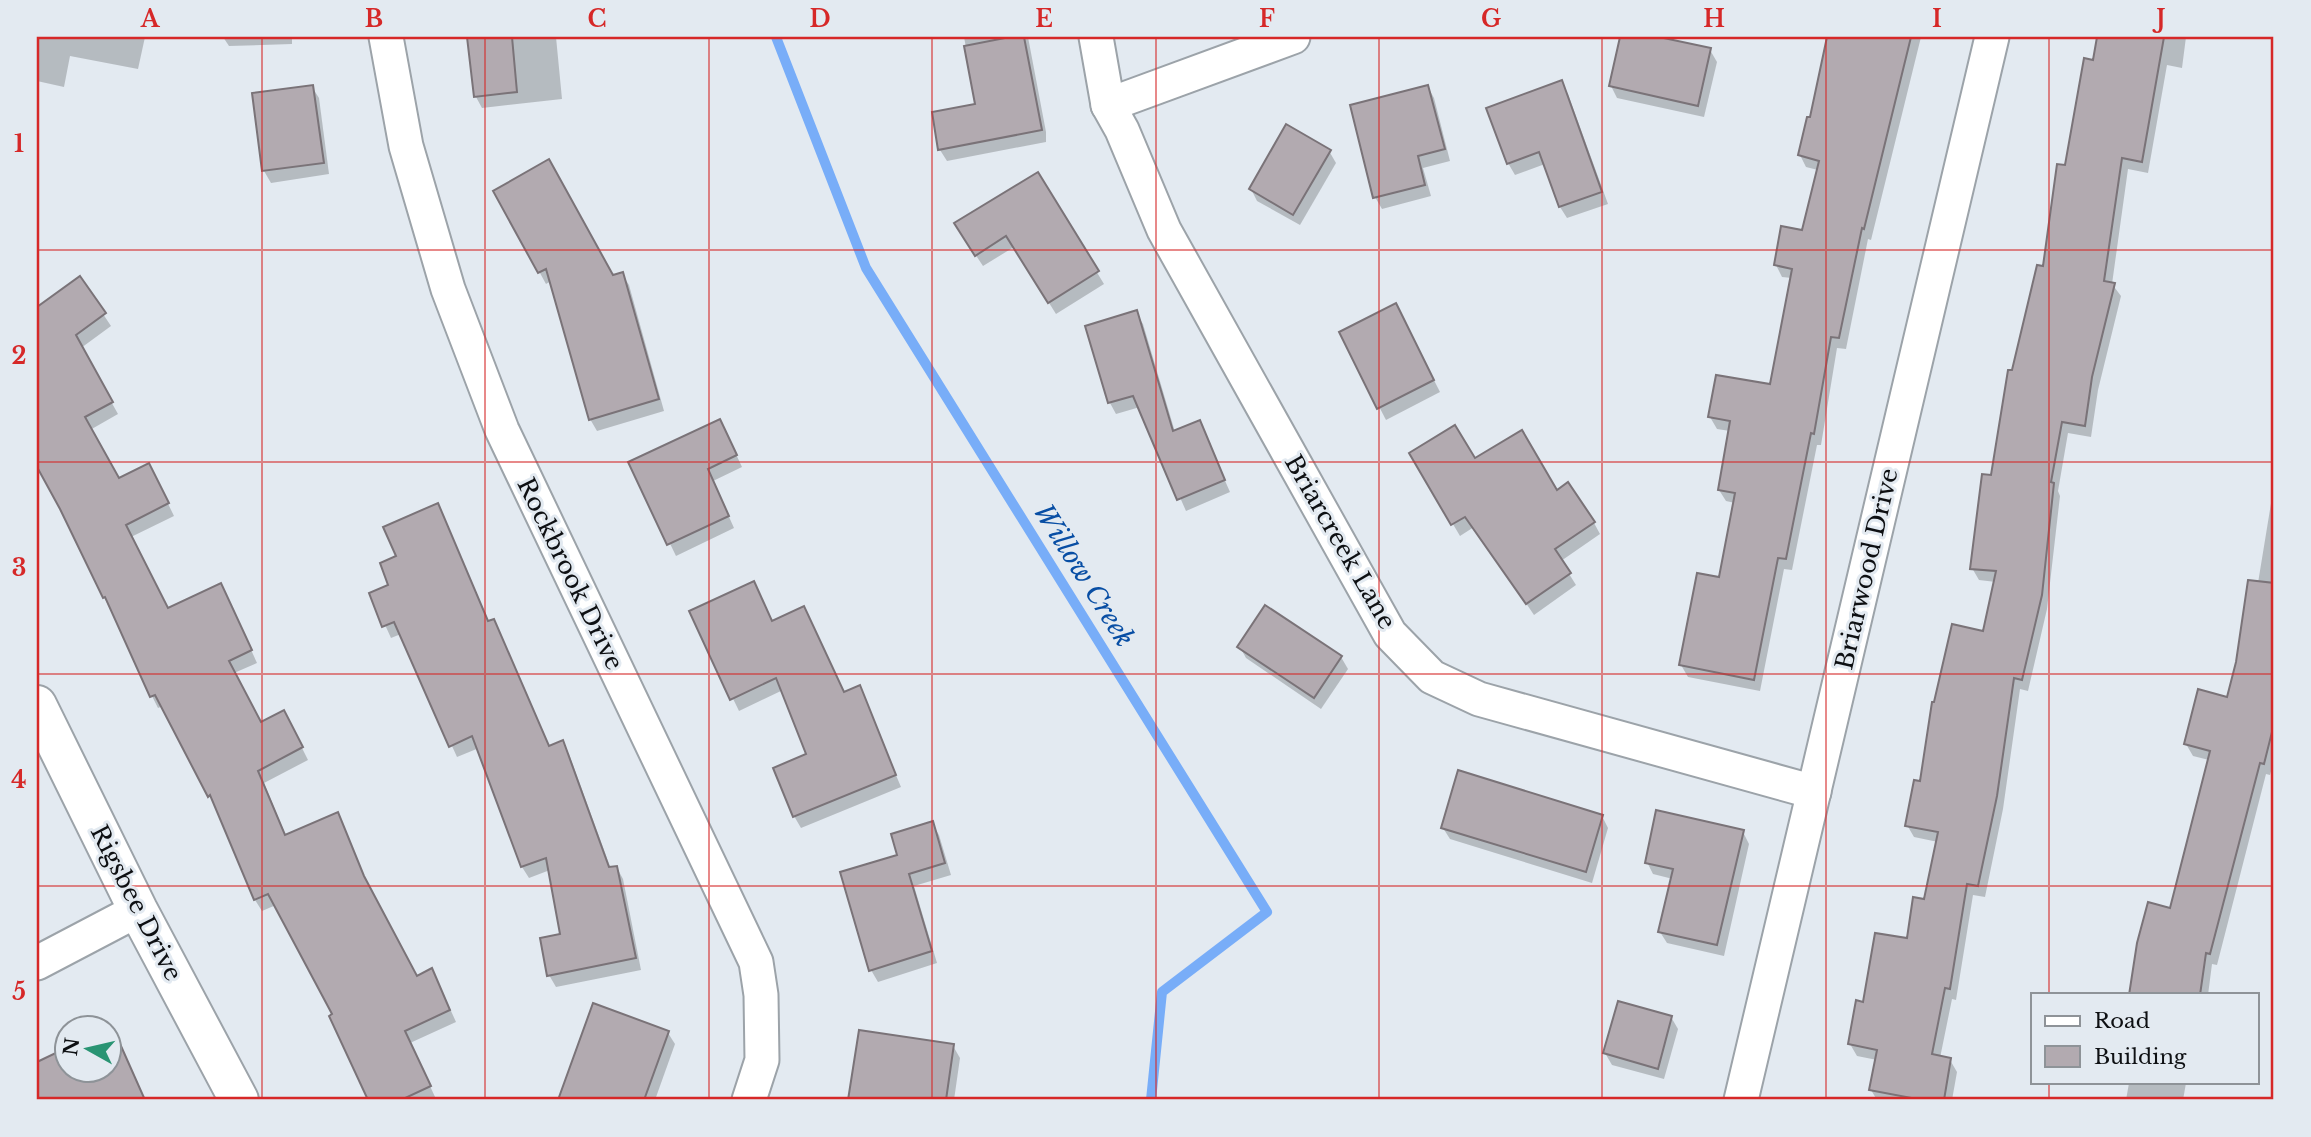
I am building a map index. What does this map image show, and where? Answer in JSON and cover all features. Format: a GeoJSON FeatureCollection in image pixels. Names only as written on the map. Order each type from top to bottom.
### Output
{"type":"FeatureCollection","features":[{"type":"Feature","properties":{"kind":"street","name":"Rockbrook Drive"},"geometry":{"type":"LineString","coordinates":[[386,37],[406,146],[447,289],[502,430],[755,962],[761,995],[762,1060],[749,1100]]}},
{"type":"Feature","properties":{"kind":"street","name":"Briarcreek Lane"},"geometry":{"type":"LineString","coordinates":[[1096,37],[1108,105],[1122,130],[1164,230],[1390,634],[1433,677],[1479,699],[1814,792]]}},
{"type":"Feature","properties":{"kind":"street"},"geometry":{"type":"LineString","coordinates":[[1108,105],[1293,37]]}},
{"type":"Feature","properties":{"kind":"street","name":"Briarwood Drive"},"geometry":{"type":"LineString","coordinates":[[1741,1100],[1993,37]]}},
{"type":"Feature","properties":{"kind":"street","name":"Rigsbee Drive"},"geometry":{"type":"LineString","coordinates":[[37,705],[138,910],[239,1100]]}},
{"type":"Feature","properties":{"kind":"street"},"geometry":{"type":"LineString","coordinates":[[37,963],[138,910]]}},
{"type":"Feature","properties":{"kind":"building"},"geometry":{"type":"Polygon","coordinates":[[[467,37],[512,37],[517,92],[474,97],[467,37]]]}},
{"type":"Feature","properties":{"kind":"building"},"geometry":{"type":"Polygon","coordinates":[[[1024,37],[1042,130],[938,150],[932,112],[975,104],[964,46],[1024,37]]]}},
{"type":"Feature","properties":{"kind":"building"},"geometry":{"type":"Polygon","coordinates":[[[1620,37],[1659,37],[1711,48],[1698,106],[1609,86],[1620,37]]]}},
{"type":"Feature","properties":{"kind":"building"},"geometry":{"type":"Polygon","coordinates":[[[1827,37],[1911,37],[1864,229],[1862,228],[1839,338],[1831,337],[1814,434],[1811,433],[1786,559],[1778,558],[1754,680],[1679,665],[1697,573],[1719,577],[1735,493],[1718,490],[1730,421],[1708,417],[1716,375],[1770,384],[1792,269],[1774,265],[1781,226],[1802,230],[1819,161],[1798,155],[1807,117],[1810,117],[1827,37]]]}},
{"type":"Feature","properties":{"kind":"building"},"geometry":{"type":"Polygon","coordinates":[[[2097,37],[2164,37],[2142,162],[2122,158],[2104,281],[2115,283],[2092,377],[2085,426],[2062,422],[2051,482],[2054,483],[2042,595],[2022,680],[2014,678],[1997,796],[1978,886],[1967,884],[1950,989],[1945,988],[1932,1054],[1951,1058],[1944,1100],[1922,1100],[1869,1090],[1877,1050],[1848,1044],[1856,1000],[1863,1002],[1875,933],[1907,938],[1913,897],[1924,899],[1938,832],[1905,826],[1914,780],[1920,781],[1932,702],[1952,624],[1983,631],[1996,571],[1970,569],[1982,474],[1991,475],[2008,370],[2012,370],[2037,265],[2043,266],[2057,164],[2065,165],[2084,58],[2093,60],[2097,37]]]}},
{"type":"Feature","properties":{"kind":"building"},"geometry":{"type":"Polygon","coordinates":[[[1562,80],[1602,192],[1559,207],[1539,152],[1507,164],[1486,108],[1562,80]]]}},
{"type":"Feature","properties":{"kind":"building"},"geometry":{"type":"Polygon","coordinates":[[[313,85],[324,163],[262,171],[252,93],[313,85]]]}},
{"type":"Feature","properties":{"kind":"building"},"geometry":{"type":"Polygon","coordinates":[[[1428,85],[1445,149],[1418,156],[1425,185],[1373,198],[1350,105],[1428,85]]]}},
{"type":"Feature","properties":{"kind":"building"},"geometry":{"type":"Polygon","coordinates":[[[1286,124],[1331,150],[1293,215],[1249,189],[1286,124]]]}},
{"type":"Feature","properties":{"kind":"building"},"geometry":{"type":"Polygon","coordinates":[[[549,159],[613,275],[623,272],[659,399],[589,420],[546,269],[538,273],[493,191],[549,159]]]}},
{"type":"Feature","properties":{"kind":"building"},"geometry":{"type":"Polygon","coordinates":[[[1038,172],[1099,271],[1048,303],[1006,236],[975,256],[954,223],[1038,172]]]}},
{"type":"Feature","properties":{"kind":"building"},"geometry":{"type":"Polygon","coordinates":[[[80,276],[106,313],[76,335],[113,402],[85,417],[119,478],[149,463],[169,503],[126,525],[168,608],[221,583],[252,650],[229,661],[261,722],[284,710],[303,747],[258,771],[285,835],[338,812],[364,876],[417,976],[432,968],[450,1010],[405,1031],[431,1086],[401,1100],[368,1100],[329,1016],[332,1014],[268,894],[254,900],[210,795],[208,797],[155,695],[150,697],[105,597],[103,598],[37,467],[37,307],[80,276]]]}},
{"type":"Feature","properties":{"kind":"building"},"geometry":{"type":"Polygon","coordinates":[[[1396,303],[1434,380],[1377,409],[1339,332],[1396,303]]]}},
{"type":"Feature","properties":{"kind":"building"},"geometry":{"type":"Polygon","coordinates":[[[1137,310],[1173,431],[1200,420],[1225,480],[1177,500],[1133,396],[1108,403],[1085,326],[1137,310]]]}},
{"type":"Feature","properties":{"kind":"building"},"geometry":{"type":"Polygon","coordinates":[[[720,419],[737,455],[708,469],[729,516],[667,545],[628,462],[720,419]]]}},
{"type":"Feature","properties":{"kind":"building"},"geometry":{"type":"Polygon","coordinates":[[[1455,425],[1475,458],[1522,430],[1557,490],[1568,482],[1595,522],[1555,549],[1571,573],[1526,604],[1465,517],[1451,525],[1409,453],[1455,425]]]}},
{"type":"Feature","properties":{"kind":"building"},"geometry":{"type":"Polygon","coordinates":[[[438,503],[488,621],[494,619],[549,746],[563,740],[609,867],[617,866],[636,958],[547,976],[540,938],[560,934],[546,858],[521,867],[472,736],[449,747],[394,622],[382,627],[369,593],[388,585],[380,563],[396,556],[383,527],[438,503]]]}},
{"type":"Feature","properties":{"kind":"building"},"geometry":{"type":"Polygon","coordinates":[[[2248,580],[2274,583],[2274,724],[2264,764],[2260,763],[2210,954],[2206,953],[2200,993],[2129,993],[2137,943],[2148,902],[2170,908],[2210,751],[2184,744],[2198,689],[2227,697],[2236,662],[2248,580]]]}},
{"type":"Feature","properties":{"kind":"building"},"geometry":{"type":"Polygon","coordinates":[[[754,581],[772,621],[804,606],[844,692],[860,685],[896,775],[793,817],[773,768],[806,754],[776,678],[730,700],[689,611],[754,581]]]}},
{"type":"Feature","properties":{"kind":"building"},"geometry":{"type":"Polygon","coordinates":[[[1265,605],[1342,656],[1314,698],[1237,647],[1265,605]]]}},
{"type":"Feature","properties":{"kind":"building"},"geometry":{"type":"Polygon","coordinates":[[[1458,770],[1603,815],[1586,872],[1441,828],[1458,770]]]}},
{"type":"Feature","properties":{"kind":"building"},"geometry":{"type":"Polygon","coordinates":[[[1656,810],[1744,830],[1717,945],[1658,932],[1673,869],[1645,863],[1656,810]]]}},
{"type":"Feature","properties":{"kind":"building"},"geometry":{"type":"Polygon","coordinates":[[[933,821],[945,863],[909,874],[932,951],[869,971],[840,872],[897,855],[891,834],[933,821]]]}},
{"type":"Feature","properties":{"kind":"building"},"geometry":{"type":"Polygon","coordinates":[[[1618,1001],[1672,1016],[1658,1069],[1603,1053],[1618,1001]]]}},
{"type":"Feature","properties":{"kind":"building"},"geometry":{"type":"Polygon","coordinates":[[[593,1003],[669,1031],[644,1100],[558,1100],[593,1003]]]}},
{"type":"Feature","properties":{"kind":"building"},"geometry":{"type":"Polygon","coordinates":[[[859,1030],[954,1044],[946,1100],[848,1100],[859,1030]]]}},
{"type":"Feature","properties":{"kind":"building"},"geometry":{"type":"Polygon","coordinates":[[[122,1048],[145,1100],[37,1100],[37,1062],[52,1055],[52,1084],[122,1084],[122,1048]]]}},
{"type":"Feature","properties":{"kind":"waterway","name":"Willow Creek"},"geometry":{"type":"LineString","coordinates":[[776,37],[866,268],[1267,912],[1162,992],[1151,1100]]}}]}
